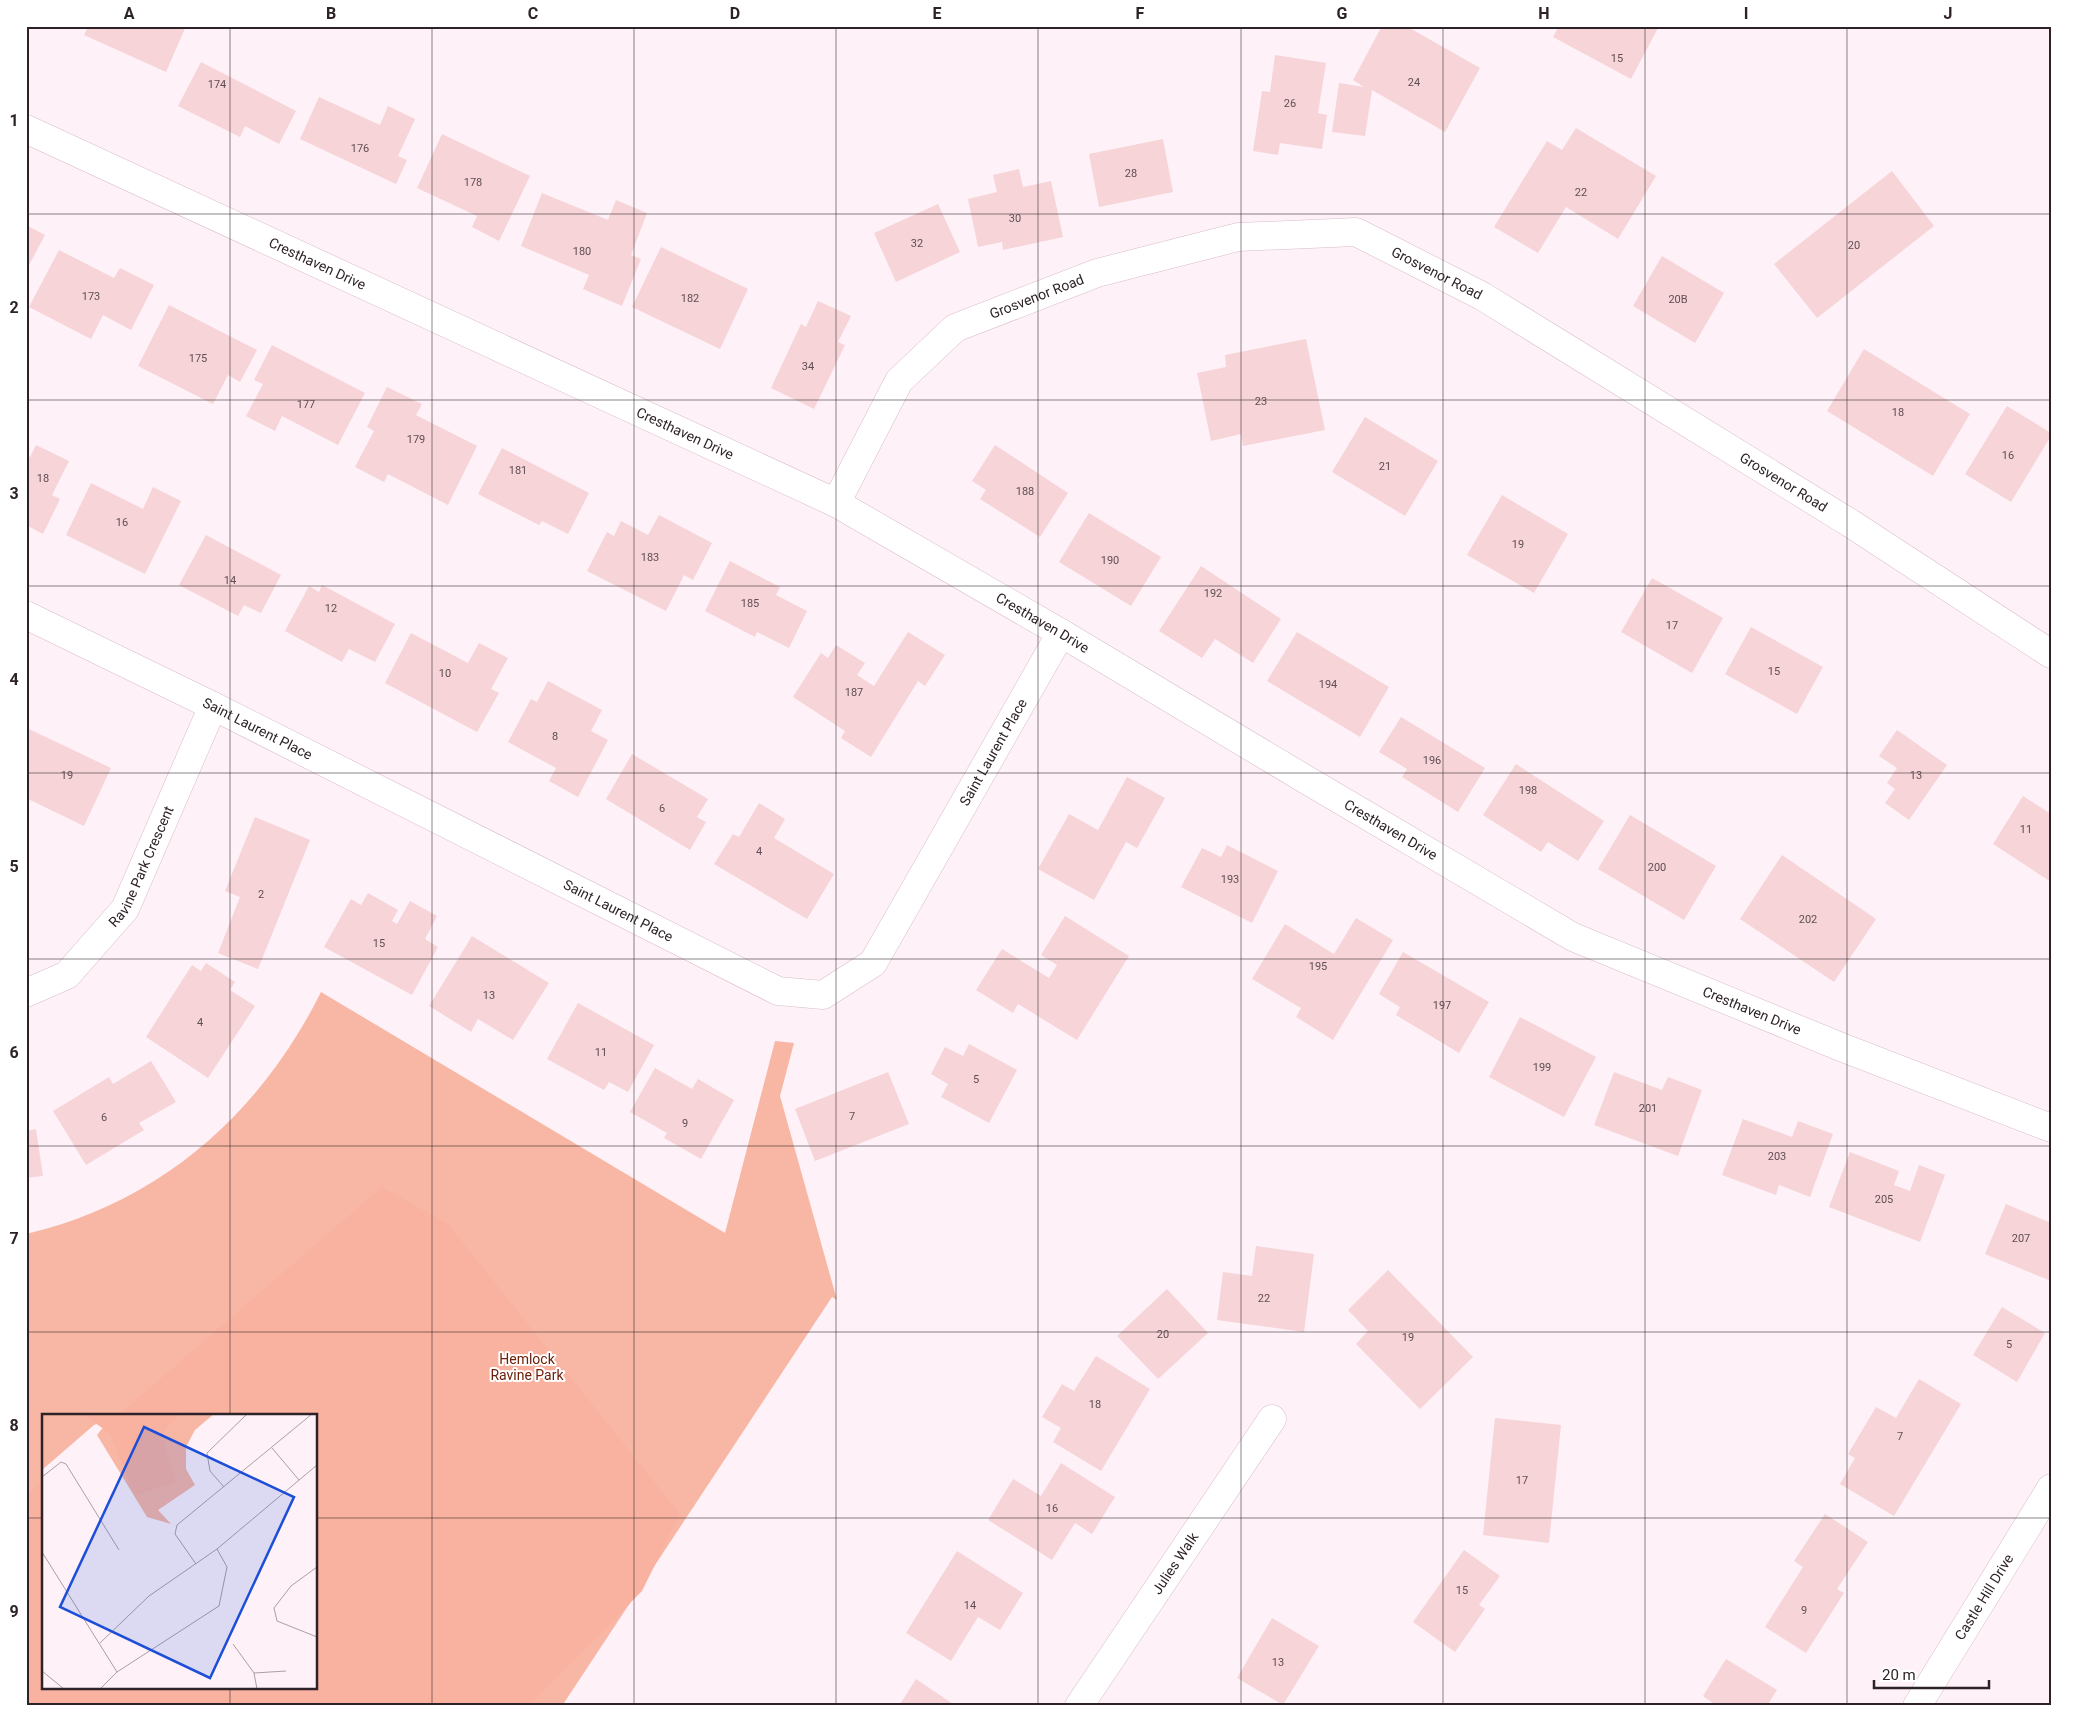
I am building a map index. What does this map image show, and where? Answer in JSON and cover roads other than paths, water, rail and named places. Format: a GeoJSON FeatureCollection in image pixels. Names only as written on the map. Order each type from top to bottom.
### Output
{"type":"FeatureCollection","features":[{"type":"Feature","properties":{"kind":"street","name":"Cresthaven Drive"},"geometry":{"type":"LineString","coordinates":[[26,129],[836,503],[1061,633],[1573,937],[1841,1047],[2051,1128]]}},
{"type":"Feature","properties":{"kind":"street","name":"Grosvenor Road"},"geometry":{"type":"LineString","coordinates":[[836,503],[899,381],[955,328],[1097,273],[1238,237],[1356,232],[1482,296],[1850,523],[2051,654]]}},
{"type":"Feature","properties":{"kind":"street","name":"Saint Laurent Place"},"geometry":{"type":"LineString","coordinates":[[26,615],[213,706],[778,991],[823,995],[872,963],[1061,633]]}},
{"type":"Feature","properties":{"kind":"street","name":"Ravine Park Crescent"},"geometry":{"type":"LineString","coordinates":[[26,993],[67,975],[125,909],[213,706]]}},
{"type":"Feature","properties":{"kind":"street","name":"Julies Walk"},"geometry":{"type":"LineString","coordinates":[[1079,1706],[1272,1419]]}},
{"type":"Feature","properties":{"kind":"street","name":"Castle Hill Drive"},"geometry":{"type":"LineString","coordinates":[[1917,1706],[2051,1488]]}},
{"type":"Feature","properties":{"kind":"park label","name":"Hemlock Ravine Park"},"geometry":{"type":"Point","coordinates":[527,1368]}}]}
